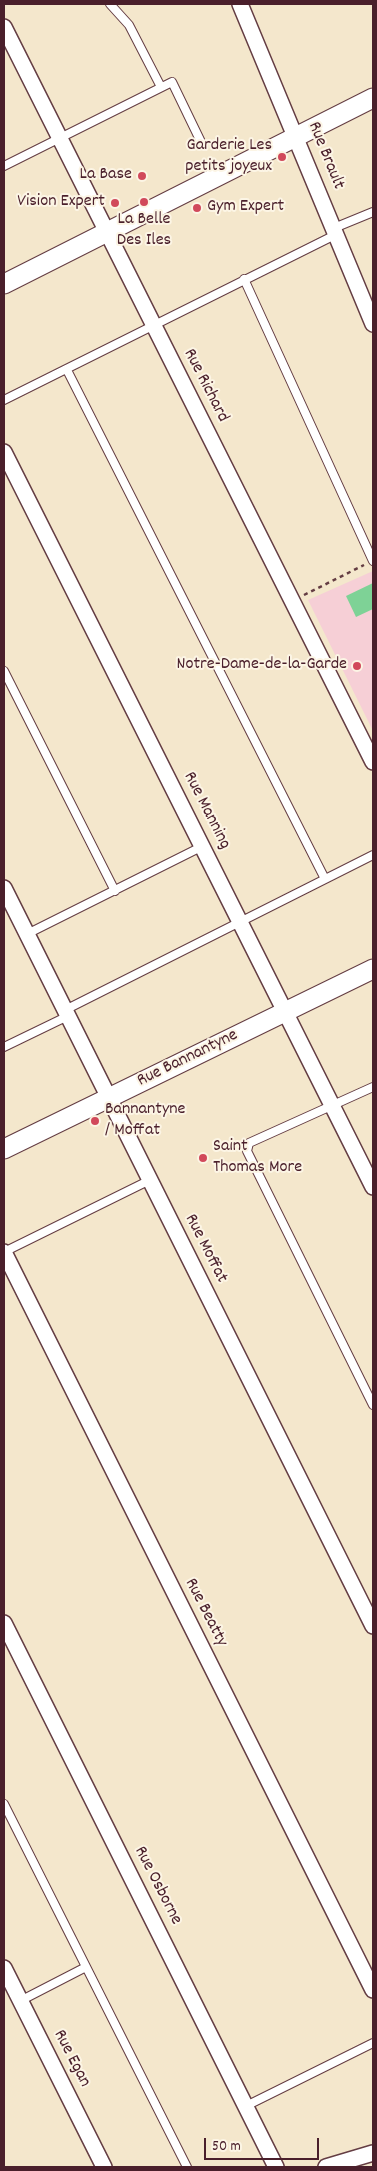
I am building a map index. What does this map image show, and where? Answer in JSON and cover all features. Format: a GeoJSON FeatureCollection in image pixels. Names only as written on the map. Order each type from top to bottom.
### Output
{"type":"FeatureCollection","features":[{"type":"Feature","properties":{"kind":"street","name":"Rue Brault"},"geometry":{"type":"LineString","coordinates":[[240,4],[297,136],[373,324]]}},
{"type":"Feature","properties":{"kind":"street","name":"Rue Richard"},"geometry":{"type":"LineString","coordinates":[[4,27],[373,762]]}},
{"type":"Feature","properties":{"kind":"street"},"geometry":{"type":"LineString","coordinates":[[4,284],[373,98]]}},
{"type":"Feature","properties":{"kind":"street","name":"Rue Manning"},"geometry":{"type":"LineString","coordinates":[[4,452],[373,1187]]}},
{"type":"Feature","properties":{"kind":"street","name":"Rue Moffat"},"geometry":{"type":"LineString","coordinates":[[4,888],[373,1626]]}},
{"type":"Feature","properties":{"kind":"street","name":"Rue Bannantyne"},"geometry":{"type":"LineString","coordinates":[[4,1150],[373,969]]}},
{"type":"Feature","properties":{"kind":"street","name":"Rue Beatty"},"geometry":{"type":"LineString","coordinates":[[4,1252],[373,1990]]}},
{"type":"Feature","properties":{"kind":"street","name":"Rue Osborne"},"geometry":{"type":"LineString","coordinates":[[4,1623],[276,2167]]}},
{"type":"Feature","properties":{"kind":"street","name":"Rue Egan"},"geometry":{"type":"LineString","coordinates":[[4,1968],[104,2167]]}},
{"type":"Feature","properties":{"kind":"street"},"geometry":{"type":"LineString","coordinates":[[326,2167],[373,2153]]}},
{"type":"Feature","properties":{"kind":"lane"},"geometry":{"type":"LineString","coordinates":[[110,4],[129,26],[161,87]]}},
{"type":"Feature","properties":{"kind":"lane"},"geometry":{"type":"LineString","coordinates":[[4,166],[172,82],[201,142]]}},
{"type":"Feature","properties":{"kind":"lane"},"geometry":{"type":"LineString","coordinates":[[4,400],[154,326],[373,212]]}},
{"type":"Feature","properties":{"kind":"lane"},"geometry":{"type":"LineString","coordinates":[[244,279],[373,561]]}},
{"type":"Feature","properties":{"kind":"lane"},"geometry":{"type":"LineString","coordinates":[[67,370],[325,879]]}},
{"type":"Feature","properties":{"kind":"lane"},"geometry":{"type":"LineString","coordinates":[[4,670],[115,891]]}},
{"type":"Feature","properties":{"kind":"lane"},"geometry":{"type":"LineString","coordinates":[[27,934],[203,846]]}},
{"type":"Feature","properties":{"kind":"lane"},"geometry":{"type":"LineString","coordinates":[[4,1047],[240,922],[373,855]]}},
{"type":"Feature","properties":{"kind":"lane"},"geometry":{"type":"LineString","coordinates":[[373,1087],[249,1143],[246,1151],[373,1406]]}},
{"type":"Feature","properties":{"kind":"lane"},"geometry":{"type":"LineString","coordinates":[[4,1252],[150,1180]]}},
{"type":"Feature","properties":{"kind":"lane"},"geometry":{"type":"LineString","coordinates":[[4,1804],[187,2167]]}},
{"type":"Feature","properties":{"kind":"lane"},"geometry":{"type":"LineString","coordinates":[[20,2001],[86,1967]]}},
{"type":"Feature","properties":{"kind":"lane"},"geometry":{"type":"LineString","coordinates":[[246,2106],[373,2043]]}},
{"type":"Feature","properties":{"kind":"path"},"geometry":{"type":"LineString","coordinates":[[303,596],[373,561]]}},
{"type":"Feature","properties":{"kind":"shaded area","name":"Notre-Dame-de-la-Garde"},"geometry":{"type":"Polygon","coordinates":[[[373,571],[373,731],[308,600],[373,571]]]}},
{"type":"Feature","properties":{"kind":"green space"},"geometry":{"type":"Polygon","coordinates":[[[373,583],[373,609],[356,617],[346,596],[373,583]]]}},
{"type":"Feature","properties":{"kind":"place","name":"Garderie Les petits joyeux"},"geometry":{"type":"Point","coordinates":[282,157]}},
{"type":"Feature","properties":{"kind":"place","name":"La Base"},"geometry":{"type":"Point","coordinates":[142,176]}},
{"type":"Feature","properties":{"kind":"place","name":"La Belle Des Iles"},"geometry":{"type":"Point","coordinates":[144,202]}},
{"type":"Feature","properties":{"kind":"place","name":"Vision Expert"},"geometry":{"type":"Point","coordinates":[115,203]}},
{"type":"Feature","properties":{"kind":"place","name":"Gym Expert"},"geometry":{"type":"Point","coordinates":[197,208]}},
{"type":"Feature","properties":{"kind":"place","name":"Notre-Dame-de-la-Garde"},"geometry":{"type":"Point","coordinates":[357,666]}},
{"type":"Feature","properties":{"kind":"place","name":"Bannantyne / Moffat"},"geometry":{"type":"Point","coordinates":[95,1121]}},
{"type":"Feature","properties":{"kind":"place","name":"Saint Thomas More"},"geometry":{"type":"Point","coordinates":[203,1158]}}]}
